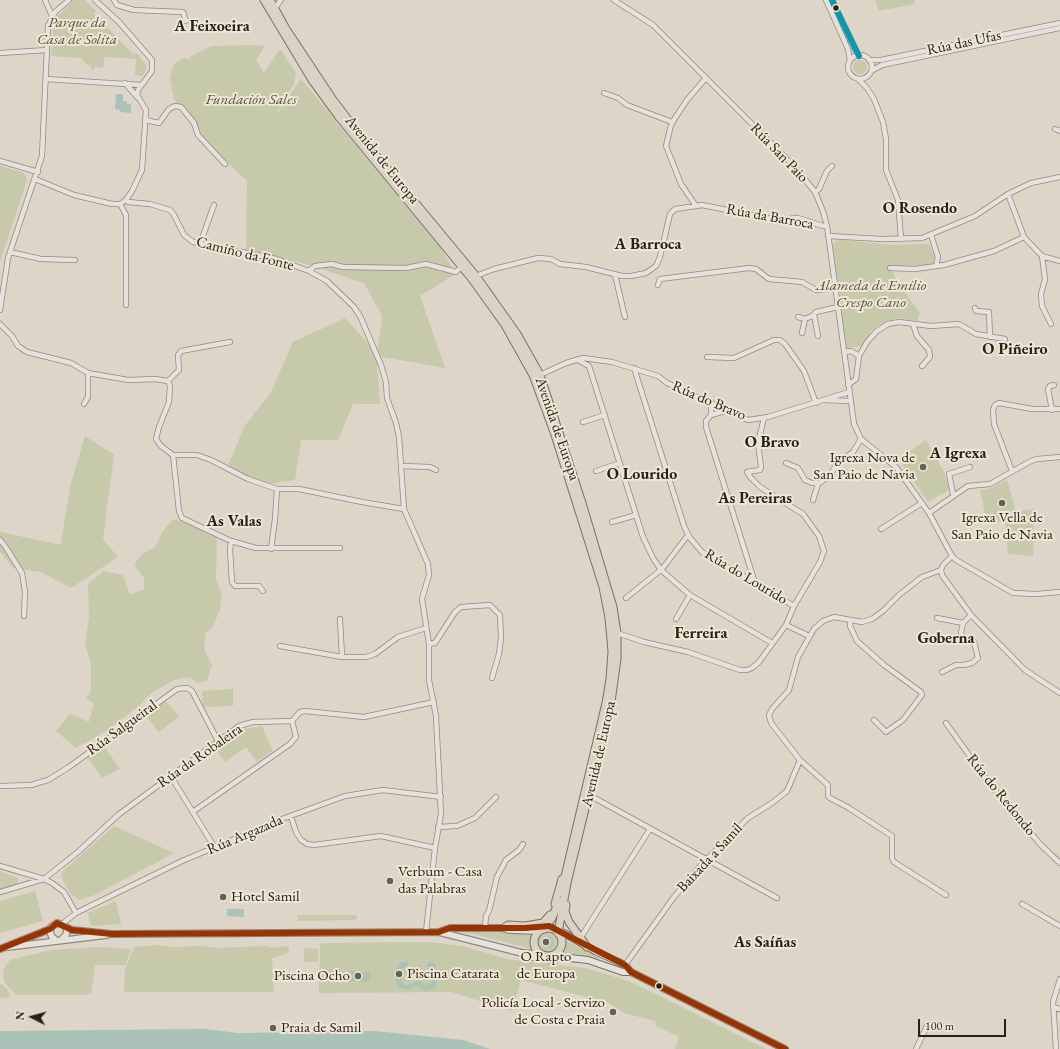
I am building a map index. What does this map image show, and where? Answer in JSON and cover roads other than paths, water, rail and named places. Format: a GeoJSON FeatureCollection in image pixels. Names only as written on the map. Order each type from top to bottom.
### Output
{"type":"FeatureCollection","features":[{"type":"Feature","properties":{"kind":"main road","name":"Avenida de Europa"},"geometry":{"type":"LineString","coordinates":[[264,0],[312,80],[339,117],[461,267],[505,325],[533,374],[560,452],[602,587],[610,618],[612,650],[610,679],[568,874],[559,933]]}},
{"type":"Feature","properties":{"kind":"main road","name":"Avenida de Europa"},"geometry":{"type":"LineString","coordinates":[[270,0],[286,29],[333,100],[369,147],[476,276],[509,322],[540,375],[613,607],[617,633],[616,678],[589,795],[568,874],[556,909],[543,929]]}},
{"type":"Feature","properties":{"kind":"main road"},"geometry":{"type":"LineString","coordinates":[[504,928],[508,925],[533,925],[547,920],[568,874]]}},
{"type":"Feature","properties":{"kind":"main road"},"geometry":{"type":"LineString","coordinates":[[568,874],[565,912],[569,922],[587,947]]}},
{"type":"Feature","properties":{"kind":"main road"},"geometry":{"type":"LineString","coordinates":[[631,972],[623,972],[588,960],[540,954],[535,949],[533,943],[535,936],[543,929],[550,928],[582,942],[587,947],[624,965],[631,972],[785,1049]]}},
{"type":"Feature","properties":{"kind":"main road"},"geometry":{"type":"LineString","coordinates":[[551,956],[556,954],[560,948],[562,942],[559,933]]}},
{"type":"Feature","properties":{"kind":"main road"},"geometry":{"type":"LineString","coordinates":[[522,953],[526,956],[543,959],[592,962]]}},
{"type":"Feature","properties":{"kind":"street"},"geometry":{"type":"LineString","coordinates":[[45,0],[52,16]]}},
{"type":"Feature","properties":{"kind":"street"},"geometry":{"type":"LineString","coordinates":[[0,310],[10,252],[38,172],[42,156],[48,26],[52,16],[69,0]]}},
{"type":"Feature","properties":{"kind":"street"},"geometry":{"type":"LineString","coordinates":[[95,0],[119,22],[152,60],[152,71],[140,87],[138,99]]}},
{"type":"Feature","properties":{"kind":"street"},"geometry":{"type":"LineString","coordinates":[[114,0],[116,5],[134,10],[183,12],[185,14],[186,21]]}},
{"type":"Feature","properties":{"kind":"street"},"geometry":{"type":"LineString","coordinates":[[275,8],[281,0]]}},
{"type":"Feature","properties":{"kind":"street","name":"Rúa San Paio"},"geometry":{"type":"LineString","coordinates":[[614,0],[653,26],[794,166],[815,192],[827,226],[854,424],[862,438],[891,462],[922,503],[952,556]]}},
{"type":"Feature","properties":{"kind":"street"},"geometry":{"type":"LineString","coordinates":[[826,0],[848,49],[850,61],[849,72],[867,88],[883,122],[886,139],[886,170],[898,200],[901,239]]}},
{"type":"Feature","properties":{"kind":"street"},"geometry":{"type":"LineString","coordinates":[[832,0],[859,56],[869,60],[871,71],[868,76],[867,88]]}},
{"type":"Feature","properties":{"kind":"street","name":"Rúa das Ufas"},"geometry":{"type":"LineString","coordinates":[[869,60],[880,60],[1060,23]]}},
{"type":"Feature","properties":{"kind":"street","name":"Rúa das Ufas"},"geometry":{"type":"LineString","coordinates":[[871,71],[882,66],[1060,28]]}},
{"type":"Feature","properties":{"kind":"street"},"geometry":{"type":"LineString","coordinates":[[0,53],[47,50]]}},
{"type":"Feature","properties":{"kind":"street"},"geometry":{"type":"LineString","coordinates":[[850,61],[859,56]]}},
{"type":"Feature","properties":{"kind":"street"},"geometry":{"type":"LineString","coordinates":[[858,79],[868,76]]}},
{"type":"Feature","properties":{"kind":"street"},"geometry":{"type":"LineString","coordinates":[[46,79],[125,83],[140,87]]}},
{"type":"Feature","properties":{"kind":"street"},"geometry":{"type":"LineString","coordinates":[[696,206],[681,184],[666,148],[666,140],[672,122],[686,100],[705,79]]}},
{"type":"Feature","properties":{"kind":"street"},"geometry":{"type":"LineString","coordinates":[[35,179],[74,195],[112,204],[120,204],[126,200],[142,170],[146,110],[125,83]]}},
{"type":"Feature","properties":{"kind":"street"},"geometry":{"type":"LineString","coordinates":[[604,93],[618,98],[627,105],[672,122]]}},
{"type":"Feature","properties":{"kind":"street"},"geometry":{"type":"LineString","coordinates":[[145,120],[159,123],[169,109],[175,106],[181,107],[194,122],[198,135],[225,164]]}},
{"type":"Feature","properties":{"kind":"street"},"geometry":{"type":"LineString","coordinates":[[0,161],[38,172]]}},
{"type":"Feature","properties":{"kind":"street"},"geometry":{"type":"LineString","coordinates":[[815,192],[819,189],[826,171],[832,166]]}},
{"type":"Feature","properties":{"kind":"street"},"geometry":{"type":"LineString","coordinates":[[828,236],[901,239],[931,235],[975,216],[1008,194],[1031,183],[1060,177]]}},
{"type":"Feature","properties":{"kind":"street"},"geometry":{"type":"LineString","coordinates":[[1008,194],[1024,237],[1042,256],[1060,262]]}},
{"type":"Feature","properties":{"kind":"street","name":"Camiño da Fonte"},"geometry":{"type":"LineString","coordinates":[[126,200],[128,202],[150,204],[170,210],[174,214],[184,235],[189,240],[200,244],[276,259],[309,270],[327,281],[360,316],[381,365],[386,382],[387,398],[396,423],[402,466],[404,509]]}},
{"type":"Feature","properties":{"kind":"street"},"geometry":{"type":"LineString","coordinates":[[120,204],[126,215],[126,305]]}},
{"type":"Feature","properties":{"kind":"street"},"geometry":{"type":"LineString","coordinates":[[200,244],[214,205]]}},
{"type":"Feature","properties":{"kind":"street","name":"Rúa da Barroca"},"geometry":{"type":"LineString","coordinates":[[476,276],[494,269],[538,258],[551,259],[560,264],[586,267],[615,275],[632,276],[646,272],[656,266],[660,257],[670,214],[675,209],[696,206],[710,206],[777,220],[798,218],[827,226]]}},
{"type":"Feature","properties":{"kind":"street"},"geometry":{"type":"LineString","coordinates":[[931,235],[938,257],[936,266]]}},
{"type":"Feature","properties":{"kind":"street"},"geometry":{"type":"LineString","coordinates":[[890,268],[922,269],[944,266],[994,251],[1024,237]]}},
{"type":"Feature","properties":{"kind":"street"},"geometry":{"type":"LineString","coordinates":[[10,252],[41,259],[75,260]]}},
{"type":"Feature","properties":{"kind":"street"},"geometry":{"type":"LineString","coordinates":[[1042,256],[1045,280],[1041,294],[1042,306],[1051,324]]}},
{"type":"Feature","properties":{"kind":"street"},"geometry":{"type":"LineString","coordinates":[[309,270],[315,266],[332,264],[343,267],[406,268],[426,264],[456,272],[461,267]]}},
{"type":"Feature","properties":{"kind":"street"},"geometry":{"type":"LineString","coordinates":[[658,285],[660,279],[749,268],[756,269],[769,279],[802,282],[816,290],[835,288]]}},
{"type":"Feature","properties":{"kind":"street"},"geometry":{"type":"LineString","coordinates":[[615,275],[625,317]]}},
{"type":"Feature","properties":{"kind":"street"},"geometry":{"type":"LineString","coordinates":[[798,317],[805,319],[816,312],[838,308]]}},
{"type":"Feature","properties":{"kind":"street"},"geometry":{"type":"LineString","coordinates":[[975,308],[976,311],[989,312],[990,337]]}},
{"type":"Feature","properties":{"kind":"street"},"geometry":{"type":"LineString","coordinates":[[814,314],[818,336]]}},
{"type":"Feature","properties":{"kind":"street"},"geometry":{"type":"LineString","coordinates":[[802,333],[805,319]]}},
{"type":"Feature","properties":{"kind":"street"},"geometry":{"type":"LineString","coordinates":[[848,385],[856,379],[859,356],[873,335],[882,327],[893,323],[931,326],[959,324],[976,334],[1005,339]]}},
{"type":"Feature","properties":{"kind":"street"},"geometry":{"type":"LineString","coordinates":[[0,324],[12,336],[18,346],[27,352],[71,363],[88,373],[128,380],[155,379],[168,381]]}},
{"type":"Feature","properties":{"kind":"street"},"geometry":{"type":"LineString","coordinates":[[913,324],[917,336],[929,350],[929,361],[922,366]]}},
{"type":"Feature","properties":{"kind":"street"},"geometry":{"type":"LineString","coordinates":[[707,357],[734,358],[774,340],[780,340],[785,344],[804,371],[816,403]]}},
{"type":"Feature","properties":{"kind":"street"},"geometry":{"type":"LineString","coordinates":[[168,381],[178,370],[178,355],[181,351],[230,342]]}},
{"type":"Feature","properties":{"kind":"street"},"geometry":{"type":"LineString","coordinates":[[844,352],[851,351],[859,356]]}},
{"type":"Feature","properties":{"kind":"street","name":"Rúa do Bravo"},"geometry":{"type":"LineString","coordinates":[[540,375],[587,358],[634,368],[658,376],[667,383],[711,402],[725,411],[748,420],[764,418],[849,392]]}},
{"type":"Feature","properties":{"kind":"street"},"geometry":{"type":"LineString","coordinates":[[578,360],[589,366],[647,548],[661,570],[690,595],[772,643]]}},
{"type":"Feature","properties":{"kind":"street"},"geometry":{"type":"LineString","coordinates":[[589,366],[591,362],[596,360]]}},
{"type":"Feature","properties":{"kind":"street","name":"Rúa do Lourido"},"geometry":{"type":"LineString","coordinates":[[634,368],[688,535],[702,552],[794,606]]}},
{"type":"Feature","properties":{"kind":"street"},"geometry":{"type":"LineString","coordinates":[[84,404],[88,397],[88,373]]}},
{"type":"Feature","properties":{"kind":"street"},"geometry":{"type":"LineString","coordinates":[[168,381],[170,386],[169,402],[156,439],[161,446],[173,455],[196,455],[211,460],[248,479],[277,489],[299,489],[404,509],[428,564],[429,575],[422,599],[429,644],[429,680],[436,716],[441,797],[441,814],[435,848],[426,932]]}},
{"type":"Feature","properties":{"kind":"street"},"geometry":{"type":"LineString","coordinates":[[1052,410],[1048,389],[1050,386],[1054,385]]}},
{"type":"Feature","properties":{"kind":"street","name":"Rúa do Bravo"},"geometry":{"type":"LineString","coordinates":[[824,400],[850,401]]}},
{"type":"Feature","properties":{"kind":"street"},"geometry":{"type":"LineString","coordinates":[[711,402],[711,415]]}},
{"type":"Feature","properties":{"kind":"street"},"geometry":{"type":"LineString","coordinates":[[1012,471],[994,424],[993,407],[999,403],[1025,408],[1060,410]]}},
{"type":"Feature","properties":{"kind":"street"},"geometry":{"type":"LineString","coordinates":[[725,411],[711,415],[706,421],[706,427],[756,584]]}},
{"type":"Feature","properties":{"kind":"street"},"geometry":{"type":"LineString","coordinates":[[583,422],[605,415]]}},
{"type":"Feature","properties":{"kind":"street"},"geometry":{"type":"LineString","coordinates":[[617,633],[644,642],[688,652],[740,670],[752,668],[786,625],[794,606],[820,562],[824,551],[822,543],[812,524],[803,514],[760,487],[747,472],[760,470],[761,467],[758,443],[764,418]]}},
{"type":"Feature","properties":{"kind":"street"},"geometry":{"type":"LineString","coordinates":[[813,500],[818,484],[825,480],[838,464],[853,452],[862,438]]}},
{"type":"Feature","properties":{"kind":"street"},"geometry":{"type":"LineString","coordinates":[[173,455],[179,511],[182,518],[231,541],[256,548],[340,548]]}},
{"type":"Feature","properties":{"kind":"street"},"geometry":{"type":"LineString","coordinates":[[929,513],[953,494],[968,486],[990,484],[1012,471],[1038,459],[1060,457]]}},
{"type":"Feature","properties":{"kind":"street"},"geometry":{"type":"LineString","coordinates":[[596,471],[620,463]]}},
{"type":"Feature","properties":{"kind":"street"},"geometry":{"type":"LineString","coordinates":[[786,463],[798,468],[805,480],[818,484]]}},
{"type":"Feature","properties":{"kind":"street"},"geometry":{"type":"LineString","coordinates":[[402,466],[430,467],[436,470]]}},
{"type":"Feature","properties":{"kind":"street"},"geometry":{"type":"LineString","coordinates":[[953,494],[949,474],[970,467]]}},
{"type":"Feature","properties":{"kind":"street"},"geometry":{"type":"LineString","coordinates":[[271,549],[277,489]]}},
{"type":"Feature","properties":{"kind":"street"},"geometry":{"type":"LineString","coordinates":[[881,529],[922,503]]}},
{"type":"Feature","properties":{"kind":"street"},"geometry":{"type":"LineString","coordinates":[[612,522],[636,515]]}},
{"type":"Feature","properties":{"kind":"street"},"geometry":{"type":"LineString","coordinates":[[626,598],[661,570],[688,535]]}},
{"type":"Feature","properties":{"kind":"street"},"geometry":{"type":"LineString","coordinates":[[0,540],[22,573],[25,592],[24,616]]}},
{"type":"Feature","properties":{"kind":"street"},"geometry":{"type":"LineString","coordinates":[[231,541],[230,550],[232,582],[235,586],[259,586],[263,591]]}},
{"type":"Feature","properties":{"kind":"street"},"geometry":{"type":"LineString","coordinates":[[946,895],[894,862],[892,858],[892,836],[828,796],[828,785],[800,760],[771,723],[769,715],[772,709],[789,690],[798,657],[809,636],[818,624],[828,618],[841,617],[850,620],[867,621],[878,616],[899,595],[922,577],[941,570],[952,556],[1013,593],[1037,594],[1060,592]]}},
{"type":"Feature","properties":{"kind":"street"},"geometry":{"type":"LineString","coordinates":[[941,570],[942,575],[971,615],[1025,670],[1060,693]]}},
{"type":"Feature","properties":{"kind":"street"},"geometry":{"type":"LineString","coordinates":[[676,619],[690,595]]}},
{"type":"Feature","properties":{"kind":"street"},"geometry":{"type":"LineString","coordinates":[[429,644],[435,643],[455,612],[461,607],[490,605],[500,615],[501,638],[499,654],[492,678]]}},
{"type":"Feature","properties":{"kind":"street"},"geometry":{"type":"LineString","coordinates":[[942,672],[956,665],[964,666],[972,663],[978,658],[974,642],[962,636],[963,622],[971,615]]}},
{"type":"Feature","properties":{"kind":"street"},"geometry":{"type":"LineString","coordinates":[[937,618],[963,622]]}},
{"type":"Feature","properties":{"kind":"street"},"geometry":{"type":"LineString","coordinates":[[340,619],[342,657]]}},
{"type":"Feature","properties":{"kind":"street"},"geometry":{"type":"LineString","coordinates":[[850,620],[850,626],[857,641],[884,665],[921,692],[922,695],[903,720],[886,732],[874,720]]}},
{"type":"Feature","properties":{"kind":"street"},"geometry":{"type":"LineString","coordinates":[[786,625],[809,636]]}},
{"type":"Feature","properties":{"kind":"street"},"geometry":{"type":"LineString","coordinates":[[280,646],[342,657],[366,657],[375,654],[398,637],[426,628]]}},
{"type":"Feature","properties":{"kind":"street","name":"Rúa Salgueiral"},"geometry":{"type":"LineString","coordinates":[[0,786],[31,785],[48,780],[177,689],[187,688],[192,691],[218,741]]}},
{"type":"Feature","properties":{"kind":"street"},"geometry":{"type":"LineString","coordinates":[[194,811],[290,744],[296,737],[292,721],[300,712],[305,711],[364,717],[434,702]]}},
{"type":"Feature","properties":{"kind":"street","name":"Rúa da Robaleira"},"geometry":{"type":"LineString","coordinates":[[0,892],[44,878],[78,852],[118,815],[170,775],[246,723],[292,721]]}},
{"type":"Feature","properties":{"kind":"street","name":"Rúa do Redondo"},"geometry":{"type":"LineString","coordinates":[[946,723],[989,783],[1040,844],[1060,863]]}},
{"type":"Feature","properties":{"kind":"street","name":"Baixada a Samil"},"geometry":{"type":"LineString","coordinates":[[624,965],[674,897],[706,860],[748,818],[772,804],[787,791],[800,760]]}},
{"type":"Feature","properties":{"kind":"street"},"geometry":{"type":"LineString","coordinates":[[170,775],[194,811],[215,848]]}},
{"type":"Feature","properties":{"kind":"street","name":"Rúa Argazada"},"geometry":{"type":"LineString","coordinates":[[64,926],[76,913],[180,862],[291,816],[358,792],[400,790],[441,797]]}},
{"type":"Feature","properties":{"kind":"street"},"geometry":{"type":"LineString","coordinates":[[589,795],[777,898]]}},
{"type":"Feature","properties":{"kind":"street"},"geometry":{"type":"LineString","coordinates":[[438,827],[457,826],[475,818],[496,797]]}},
{"type":"Feature","properties":{"kind":"street"},"geometry":{"type":"LineString","coordinates":[[291,816],[296,832],[301,840],[307,844],[381,836],[435,848]]}},
{"type":"Feature","properties":{"kind":"street"},"geometry":{"type":"LineString","coordinates":[[581,937],[650,829]]}},
{"type":"Feature","properties":{"kind":"street"},"geometry":{"type":"LineString","coordinates":[[485,927],[486,916],[489,911],[497,876],[506,860],[520,850],[523,844]]}},
{"type":"Feature","properties":{"kind":"street"},"geometry":{"type":"LineString","coordinates":[[0,866],[44,878],[64,892],[76,913]]}},
{"type":"Feature","properties":{"kind":"street"},"geometry":{"type":"LineString","coordinates":[[1022,904],[1060,926]]}},
{"type":"Feature","properties":{"kind":"street"},"geometry":{"type":"LineString","coordinates":[[8,947],[50,929],[55,924],[72,930],[112,934]]}},
{"type":"Feature","properties":{"kind":"street"},"geometry":{"type":"LineString","coordinates":[[50,929],[52,937],[59,939],[66,935],[64,926]]}},
{"type":"Feature","properties":{"kind":"street"},"geometry":{"type":"LineString","coordinates":[[439,932],[450,928],[485,927],[543,929]]}},
{"type":"Feature","properties":{"kind":"street"},"geometry":{"type":"LineString","coordinates":[[504,928],[508,930],[543,929]]}},
{"type":"Feature","properties":{"kind":"street"},"geometry":{"type":"LineString","coordinates":[[0,949],[59,939],[112,934],[439,932],[522,953],[540,954]]}},
{"type":"Feature","properties":{"kind":"street"},"geometry":{"type":"LineString","coordinates":[[1056,1049],[1053,1007],[1060,979]]}},
{"type":"Feature","properties":{"kind":"street"},"geometry":{"type":"LineString","coordinates":[[1053,1007],[1060,1009]]}},
{"type":"Feature","properties":{"kind":"street"},"geometry":{"type":"LineString","coordinates":[[916,1049],[927,1026]]}},
{"type":"Feature","properties":{"kind":"place","name":"Igrexa Nova de San Paio de Navia"},"geometry":{"type":"Point","coordinates":[923,467]}},
{"type":"Feature","properties":{"kind":"place","name":"Igrexa Vella de San Paio de Navia"},"geometry":{"type":"Point","coordinates":[1002,503]}},
{"type":"Feature","properties":{"kind":"place","name":"Verbum - Casa das Palabras"},"geometry":{"type":"Point","coordinates":[390,881]}},
{"type":"Feature","properties":{"kind":"place","name":"Hotel Samil"},"geometry":{"type":"Point","coordinates":[223,897]}},
{"type":"Feature","properties":{"kind":"place","name":"O Rapto de Europa"},"geometry":{"type":"Point","coordinates":[546,942]}},
{"type":"Feature","properties":{"kind":"place","name":"Piscina Catarata"},"geometry":{"type":"Point","coordinates":[399,974]}},
{"type":"Feature","properties":{"kind":"place","name":"Piscina Ocho"},"geometry":{"type":"Point","coordinates":[358,976]}},
{"type":"Feature","properties":{"kind":"place","name":"Policía Local - Servizo de Costa e Praia"},"geometry":{"type":"Point","coordinates":[613,1012]}},
{"type":"Feature","properties":{"kind":"place","name":"Praia de Samil"},"geometry":{"type":"Point","coordinates":[273,1028]}},
{"type":"Feature","properties":{"kind":"district","name":"A Feixoeira"},"geometry":{"type":"Point","coordinates":[212,27]}},
{"type":"Feature","properties":{"kind":"district","name":"O Rosendo"},"geometry":{"type":"Point","coordinates":[920,209]}},
{"type":"Feature","properties":{"kind":"district","name":"A Barroca"},"geometry":{"type":"Point","coordinates":[648,245]}},
{"type":"Feature","properties":{"kind":"district","name":"O Piñeiro"},"geometry":{"type":"Point","coordinates":[1015,350]}},
{"type":"Feature","properties":{"kind":"district","name":"O Bravo"},"geometry":{"type":"Point","coordinates":[772,443]}},
{"type":"Feature","properties":{"kind":"district","name":"A Igrexa"},"geometry":{"type":"Point","coordinates":[958,454]}},
{"type":"Feature","properties":{"kind":"district","name":"O Lourido"},"geometry":{"type":"Point","coordinates":[642,475]}},
{"type":"Feature","properties":{"kind":"district","name":"As Pereiras"},"geometry":{"type":"Point","coordinates":[755,499]}},
{"type":"Feature","properties":{"kind":"district","name":"As Valas"},"geometry":{"type":"Point","coordinates":[234,522]}},
{"type":"Feature","properties":{"kind":"district","name":"Ferreira"},"geometry":{"type":"Point","coordinates":[701,634]}},
{"type":"Feature","properties":{"kind":"district","name":"Goberna"},"geometry":{"type":"Point","coordinates":[946,639]}},
{"type":"Feature","properties":{"kind":"district","name":"As Saíñas"},"geometry":{"type":"Point","coordinates":[765,943]}},
{"type":"Feature","properties":{"kind":"park label","name":"Parque da Casa de Solita"},"geometry":{"type":"Point","coordinates":[77,32]}},
{"type":"Feature","properties":{"kind":"park label","name":"Fundación Sales"},"geometry":{"type":"Point","coordinates":[251,100]}},
{"type":"Feature","properties":{"kind":"park label","name":"Alameda de Emilio Crespo Cano"},"geometry":{"type":"Point","coordinates":[871,294]}}]}
